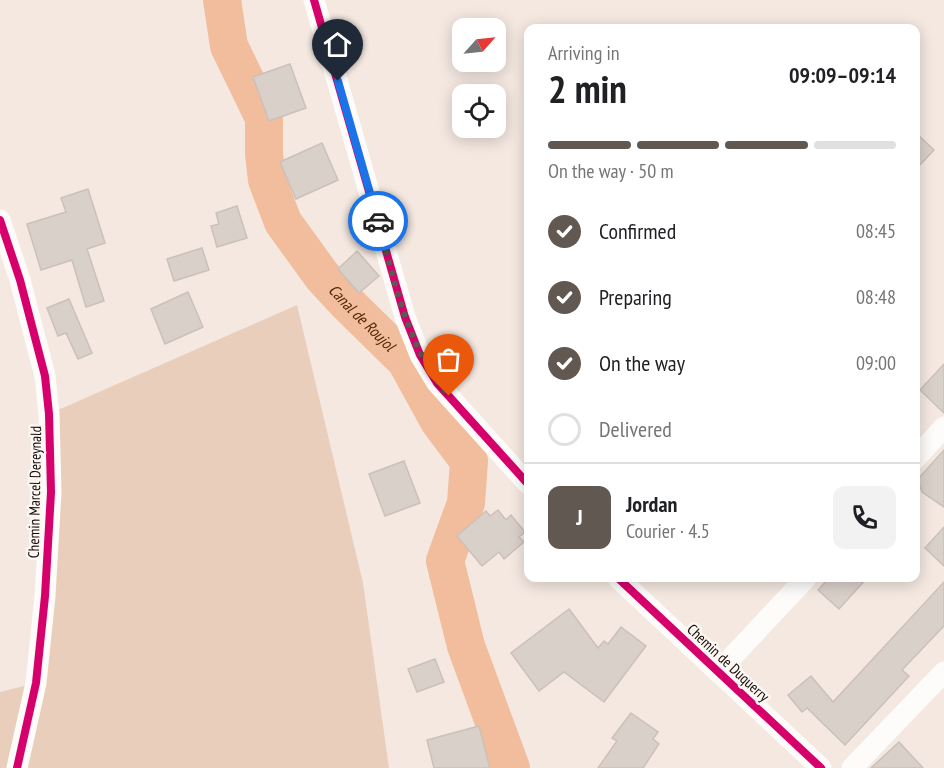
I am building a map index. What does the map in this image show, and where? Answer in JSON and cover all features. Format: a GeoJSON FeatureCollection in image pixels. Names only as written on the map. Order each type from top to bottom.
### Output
{"type":"FeatureCollection","features":[{"type":"Feature","properties":{"kind":"street"},"geometry":{"type":"LineString","coordinates":[[314,0],[405,317],[420,355],[438,383],[524,480]]}},
{"type":"Feature","properties":{"kind":"street","name":"Chemin Marcel Dereynald"},"geometry":{"type":"LineString","coordinates":[[0,220],[20,280],[45,376],[51,470],[47,563],[36,683],[17,768]]}},
{"type":"Feature","properties":{"kind":"street"},"geometry":{"type":"LineString","coordinates":[[920,453],[944,427]]}},
{"type":"Feature","properties":{"kind":"street","name":"Chemin de Duquerry"},"geometry":{"type":"LineString","coordinates":[[622,582],[821,768]]}},
{"type":"Feature","properties":{"kind":"street"},"geometry":{"type":"LineString","coordinates":[[718,672],[802,582]]}},
{"type":"Feature","properties":{"kind":"street"},"geometry":{"type":"LineString","coordinates":[[852,768],[944,672]]}},
{"type":"Feature","properties":{"kind":"shaded area"},"geometry":{"type":"Polygon","coordinates":[[[297,305],[363,583],[389,768],[0,768],[0,692],[36,683],[49,414],[297,305]]]}},
{"type":"Feature","properties":{"kind":"building"},"geometry":{"type":"Polygon","coordinates":[[[290,64],[306,108],[269,121],[253,77],[290,64]]]}},
{"type":"Feature","properties":{"kind":"building"},"geometry":{"type":"Polygon","coordinates":[[[920,137],[934,150],[920,165],[920,137]]]}},
{"type":"Feature","properties":{"kind":"building"},"geometry":{"type":"Polygon","coordinates":[[[322,143],[338,180],[296,199],[280,162],[322,143]]]}},
{"type":"Feature","properties":{"kind":"building"},"geometry":{"type":"Polygon","coordinates":[[[88,189],[105,243],[87,249],[104,301],[86,307],[72,260],[41,270],[27,224],[66,212],[61,198],[88,189]]]}},
{"type":"Feature","properties":{"kind":"building"},"geometry":{"type":"Polygon","coordinates":[[[237,206],[247,238],[217,247],[211,226],[219,224],[216,213],[237,206]]]}},
{"type":"Feature","properties":{"kind":"building"},"geometry":{"type":"Polygon","coordinates":[[[202,248],[209,270],[174,281],[167,259],[202,248]]]}},
{"type":"Feature","properties":{"kind":"building"},"geometry":{"type":"Polygon","coordinates":[[[357,251],[379,276],[359,293],[338,269],[357,251]]]}},
{"type":"Feature","properties":{"kind":"building"},"geometry":{"type":"Polygon","coordinates":[[[188,292],[203,327],[165,344],[151,309],[188,292]]]}},
{"type":"Feature","properties":{"kind":"building"},"geometry":{"type":"Polygon","coordinates":[[[69,299],[92,353],[78,359],[66,333],[58,336],[47,308],[69,299]]]}},
{"type":"Feature","properties":{"kind":"building"},"geometry":{"type":"Polygon","coordinates":[[[944,364],[944,413],[920,390],[944,364]]]}},
{"type":"Feature","properties":{"kind":"building"},"geometry":{"type":"Polygon","coordinates":[[[944,450],[944,507],[922,492],[920,477],[944,450]]]}},
{"type":"Feature","properties":{"kind":"building"},"geometry":{"type":"Polygon","coordinates":[[[404,461],[420,503],[385,516],[369,474],[404,461]]]}},
{"type":"Feature","properties":{"kind":"building"},"geometry":{"type":"Polygon","coordinates":[[[498,510],[506,520],[511,515],[524,531],[519,537],[524,542],[504,559],[499,552],[482,566],[457,536],[486,511],[490,516],[498,510]]]}},
{"type":"Feature","properties":{"kind":"building"},"geometry":{"type":"Polygon","coordinates":[[[944,527],[944,566],[925,548],[944,527]]]}},
{"type":"Feature","properties":{"kind":"building"},"geometry":{"type":"Polygon","coordinates":[[[825,582],[863,582],[839,609],[818,590],[825,582]]]}},
{"type":"Feature","properties":{"kind":"building"},"geometry":{"type":"Polygon","coordinates":[[[944,582],[944,626],[902,670],[909,676],[845,745],[807,708],[802,712],[788,695],[811,676],[833,702],[944,582]]]}},
{"type":"Feature","properties":{"kind":"building"},"geometry":{"type":"Polygon","coordinates":[[[569,609],[598,648],[604,641],[608,644],[621,627],[646,646],[604,702],[564,672],[539,691],[511,653],[569,609]]]}},
{"type":"Feature","properties":{"kind":"building"},"geometry":{"type":"Polygon","coordinates":[[[435,659],[444,682],[417,692],[408,669],[435,659]]]}},
{"type":"Feature","properties":{"kind":"building"},"geometry":{"type":"Polygon","coordinates":[[[631,713],[658,732],[653,739],[659,744],[643,768],[598,768],[617,741],[612,738],[631,713]]]}},
{"type":"Feature","properties":{"kind":"building"},"geometry":{"type":"Polygon","coordinates":[[[479,726],[490,768],[434,768],[427,740],[479,726]]]}},
{"type":"Feature","properties":{"kind":"building"},"geometry":{"type":"Polygon","coordinates":[[[899,742],[923,768],[871,768],[899,742]]]}},
{"type":"Feature","properties":{"kind":"waterway","name":"Canal de Roujol"},"geometry":{"type":"LineString","coordinates":[[222,0],[229,46],[264,118],[267,180],[283,222],[322,276],[406,361],[439,421],[469,461],[466,503],[445,561],[466,646],[511,768]]}},
{"type":"Feature","properties":{"kind":"cycle path"},"geometry":{"type":"LineString","coordinates":[[314,0],[405,317],[420,355],[437,383],[524,480]]}},
{"type":"Feature","properties":{"kind":"cycle path"},"geometry":{"type":"LineString","coordinates":[[0,220],[20,280],[45,376],[49,414],[51,492],[45,596],[36,683],[17,768]]}},
{"type":"Feature","properties":{"kind":"cycle path"},"geometry":{"type":"LineString","coordinates":[[622,582],[821,768]]}},
{"type":"Feature","properties":{"kind":"way so far"},"geometry":{"type":"LineString","coordinates":[[378,221],[405,317],[420,355],[449,396]]}},
{"type":"Feature","properties":{"kind":"route"},"geometry":{"type":"LineString","coordinates":[[338,81],[378,221]]}}]}
